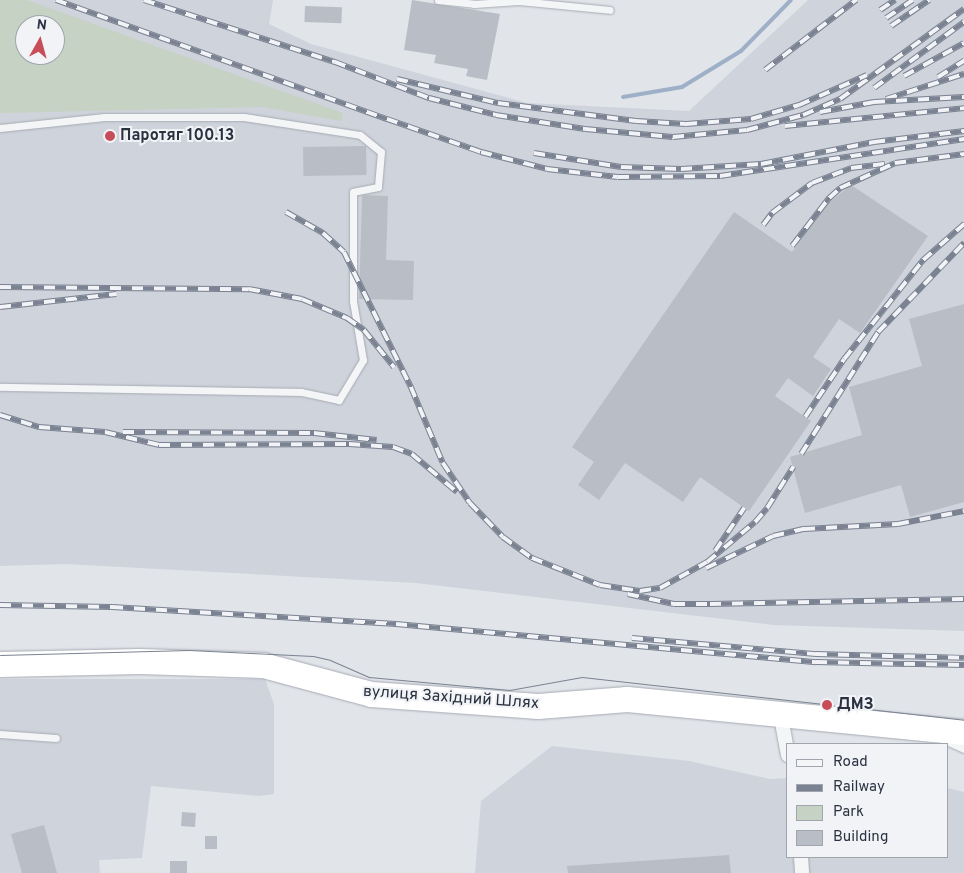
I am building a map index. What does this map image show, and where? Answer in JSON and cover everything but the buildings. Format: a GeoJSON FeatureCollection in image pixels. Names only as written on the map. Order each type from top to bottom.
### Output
{"type":"FeatureCollection","features":[{"type":"Feature","properties":{"kind":"highway","name":"вулиця Західний Шлях"},"geometry":{"type":"LineString","coordinates":[[0,664],[208,662],[263,665],[370,694],[538,706],[628,699],[780,712],[964,732]]}},
{"type":"Feature","properties":{"kind":"street"},"geometry":{"type":"LineString","coordinates":[[780,712],[786,744]]}},
{"type":"Feature","properties":{"kind":"street"},"geometry":{"type":"LineString","coordinates":[[800,858],[802,873]]}},
{"type":"Feature","properties":{"kind":"lane"},"geometry":{"type":"LineString","coordinates":[[438,0],[474,4],[519,1],[610,10]]}},
{"type":"Feature","properties":{"kind":"lane"},"geometry":{"type":"LineString","coordinates":[[0,128],[104,117],[244,117],[360,135],[381,152],[378,187],[353,192],[353,301],[363,360],[338,400],[301,392],[0,386]]}},
{"type":"Feature","properties":{"kind":"lane"},"geometry":{"type":"LineString","coordinates":[[920,726],[964,749]]}},
{"type":"Feature","properties":{"kind":"lane"},"geometry":{"type":"LineString","coordinates":[[0,734],[56,738]]}},
{"type":"Feature","properties":{"kind":"shaded area"},"geometry":{"type":"Polygon","coordinates":[[[0,0],[273,0],[269,24],[311,44],[527,103],[689,111],[808,0],[964,0],[964,631],[774,625],[416,583],[66,564],[0,566],[0,0]]]}},
{"type":"Feature","properties":{"kind":"shaded area"},"geometry":{"type":"Polygon","coordinates":[[[0,679],[265,679],[274,704],[274,794],[259,796],[151,786],[142,858],[99,860],[100,873],[0,873],[0,679]]]}},
{"type":"Feature","properties":{"kind":"shaded area"},"geometry":{"type":"Polygon","coordinates":[[[552,746],[689,761],[770,779],[786,778],[786,858],[949,858],[949,788],[964,792],[964,873],[475,873],[481,801],[552,746]]]}},
{"type":"Feature","properties":{"kind":"green space"},"geometry":{"type":"Polygon","coordinates":[[[0,0],[27,0],[343,113],[341,121],[263,107],[0,113],[0,0]]]}},
{"type":"Feature","properties":{"kind":"waterway"},"geometry":{"type":"LineString","coordinates":[[623,97],[682,87],[741,51],[791,0]]}},
{"type":"Feature","properties":{"kind":"tram line"},"geometry":{"type":"LineString","coordinates":[[0,655],[189,650],[313,656],[330,660],[369,677],[509,690],[582,677],[964,720]]}},
{"type":"Feature","properties":{"kind":"railway"},"geometry":{"type":"LineString","coordinates":[[56,0],[481,152],[547,169],[618,177],[720,176],[964,139]]}},
{"type":"Feature","properties":{"kind":"railway"},"geometry":{"type":"LineString","coordinates":[[144,0],[335,62],[429,98],[496,115],[585,129],[673,137],[747,130],[803,115],[840,99],[964,9]]}},
{"type":"Feature","properties":{"kind":"railway"},"geometry":{"type":"LineString","coordinates":[[765,70],[856,0]]}},
{"type":"Feature","properties":{"kind":"railway"},"geometry":{"type":"LineString","coordinates":[[880,10],[895,0]]}},
{"type":"Feature","properties":{"kind":"railway"},"geometry":{"type":"LineString","coordinates":[[886,18],[913,0]]}},
{"type":"Feature","properties":{"kind":"railway"},"geometry":{"type":"LineString","coordinates":[[891,26],[929,0]]}},
{"type":"Feature","properties":{"kind":"railway"},"geometry":{"type":"LineString","coordinates":[[874,88],[964,22]]}},
{"type":"Feature","properties":{"kind":"railway"},"geometry":{"type":"LineString","coordinates":[[904,76],[964,43]]}},
{"type":"Feature","properties":{"kind":"railway"},"geometry":{"type":"LineString","coordinates":[[938,77],[964,61]]}},
{"type":"Feature","properties":{"kind":"railway"},"geometry":{"type":"LineString","coordinates":[[886,99],[964,74]]}},
{"type":"Feature","properties":{"kind":"railway"},"geometry":{"type":"LineString","coordinates":[[397,79],[498,103],[636,121],[686,124],[751,119],[799,105],[867,75]]}},
{"type":"Feature","properties":{"kind":"railway"},"geometry":{"type":"LineString","coordinates":[[820,112],[874,102],[964,97]]}},
{"type":"Feature","properties":{"kind":"railway"},"geometry":{"type":"LineString","coordinates":[[785,126],[964,108]]}},
{"type":"Feature","properties":{"kind":"railway"},"geometry":{"type":"LineString","coordinates":[[534,153],[621,167],[681,169],[761,164],[874,142],[964,131]]}},
{"type":"Feature","properties":{"kind":"railway"},"geometry":{"type":"LineString","coordinates":[[792,246],[829,198],[840,188],[895,163],[964,154]]}},
{"type":"Feature","properties":{"kind":"railway"},"geometry":{"type":"LineString","coordinates":[[763,225],[772,213],[812,183],[851,168],[885,164]]}},
{"type":"Feature","properties":{"kind":"railway"},"geometry":{"type":"LineString","coordinates":[[286,212],[323,233],[344,252],[411,387],[443,463],[470,503],[503,537],[532,558],[600,585],[640,591],[660,588],[707,562],[755,522],[767,508],[793,467]]}},
{"type":"Feature","properties":{"kind":"railway"},"geometry":{"type":"LineString","coordinates":[[805,417],[844,359],[923,260],[964,224]]}},
{"type":"Feature","properties":{"kind":"railway"},"geometry":{"type":"LineString","coordinates":[[801,454],[878,332],[964,243]]}},
{"type":"Feature","properties":{"kind":"railway"},"geometry":{"type":"LineString","coordinates":[[0,287],[249,289],[302,299],[347,318],[364,330],[394,367]]}},
{"type":"Feature","properties":{"kind":"railway"},"geometry":{"type":"LineString","coordinates":[[0,307],[116,294]]}},
{"type":"Feature","properties":{"kind":"railway"},"geometry":{"type":"LineString","coordinates":[[0,415],[39,427],[105,432],[159,445],[349,444],[393,447],[412,454],[457,492]]}},
{"type":"Feature","properties":{"kind":"railway"},"geometry":{"type":"LineString","coordinates":[[123,432],[314,433],[377,440]]}},
{"type":"Feature","properties":{"kind":"railway"},"geometry":{"type":"LineString","coordinates":[[715,551],[744,508]]}},
{"type":"Feature","properties":{"kind":"railway"},"geometry":{"type":"LineString","coordinates":[[706,568],[773,536],[804,529],[898,524],[964,511]]}},
{"type":"Feature","properties":{"kind":"railway"},"geometry":{"type":"LineString","coordinates":[[628,594],[674,604],[964,599]]}},
{"type":"Feature","properties":{"kind":"railway"},"geometry":{"type":"LineString","coordinates":[[0,605],[112,607],[396,624],[816,662],[964,665]]}},
{"type":"Feature","properties":{"kind":"railway"},"geometry":{"type":"LineString","coordinates":[[632,638],[816,654],[964,658]]}},
{"type":"Feature","properties":{"kind":"place","name":"Паротяг 100.13"},"geometry":{"type":"Point","coordinates":[110,136]}},
{"type":"Feature","properties":{"kind":"place","name":"ДМЗ"},"geometry":{"type":"Point","coordinates":[827,705]}}]}
